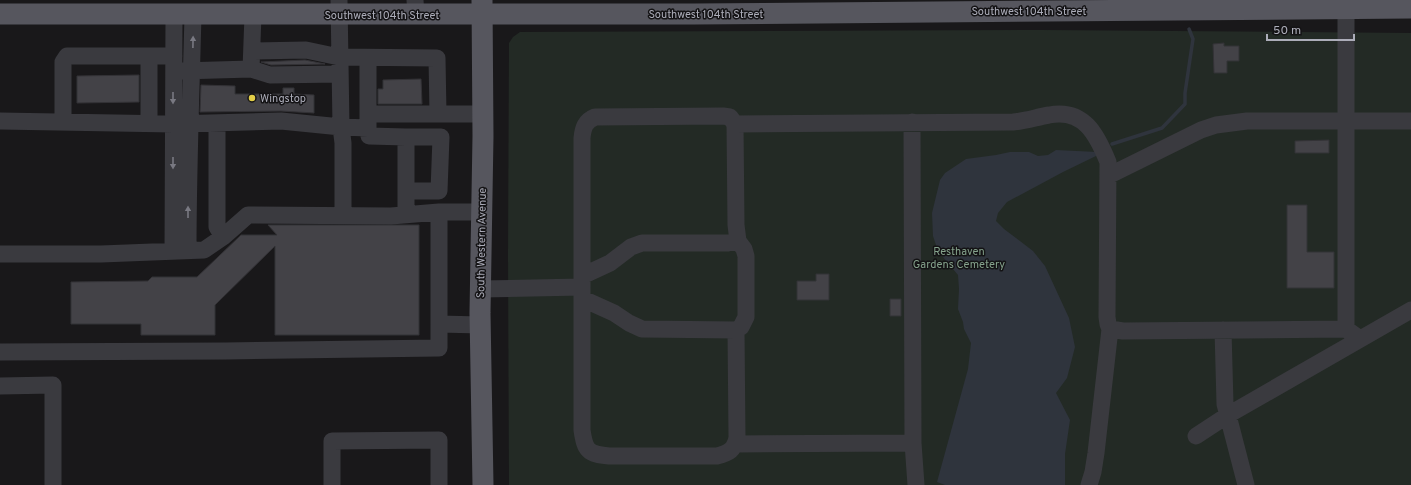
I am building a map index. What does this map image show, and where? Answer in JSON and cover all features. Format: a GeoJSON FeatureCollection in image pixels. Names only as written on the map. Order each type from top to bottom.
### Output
{"type":"FeatureCollection","features":[{"type":"Feature","properties":{"kind":"main road","name":"Southwest 104th Street"},"geometry":{"type":"LineString","coordinates":[[0,14],[192,11],[253,15],[339,8],[543,7],[1209,5],[1346,9],[1411,8]]}},
{"type":"Feature","properties":{"kind":"main road","name":"South Western Avenue"},"geometry":{"type":"LineString","coordinates":[[482,8],[483,114],[481,325],[483,485]]}},
{"type":"Feature","properties":{"kind":"lane"},"geometry":{"type":"LineString","coordinates":[[339,8],[339,74],[343,143],[343,215]]}},
{"type":"Feature","properties":{"kind":"lane"},"geometry":{"type":"LineString","coordinates":[[1346,9],[1346,329]]}},
{"type":"Feature","properties":{"kind":"lane"},"geometry":{"type":"LineString","coordinates":[[180,251],[173,124],[173,64],[192,11]]}},
{"type":"Feature","properties":{"kind":"lane"},"geometry":{"type":"LineString","coordinates":[[180,251],[191,123],[192,11]]}},
{"type":"Feature","properties":{"kind":"lane"},"geometry":{"type":"LineString","coordinates":[[251,69],[253,15]]}},
{"type":"Feature","properties":{"kind":"lane"},"geometry":{"type":"LineString","coordinates":[[252,50],[306,50],[339,57],[437,58],[438,114]]}},
{"type":"Feature","properties":{"kind":"lane"},"geometry":{"type":"LineString","coordinates":[[63,121],[63,62],[67,56],[149,56],[192,71],[251,69],[270,75],[339,74]]}},
{"type":"Feature","properties":{"kind":"lane"},"geometry":{"type":"LineString","coordinates":[[149,56],[149,123]]}},
{"type":"Feature","properties":{"kind":"lane"},"geometry":{"type":"LineString","coordinates":[[368,58],[368,136],[441,137],[439,191],[406,191]]}},
{"type":"Feature","properties":{"kind":"lane"},"geometry":{"type":"LineString","coordinates":[[0,121],[173,124],[281,121],[341,127],[368,121],[438,114],[483,114]]}},
{"type":"Feature","properties":{"kind":"lane"},"geometry":{"type":"LineString","coordinates":[[735,124],[1013,122],[1026,121],[1051,114],[1070,115],[1079,119],[1093,130],[1108,162],[1107,317],[1110,329],[1096,453],[1089,485]]}},
{"type":"Feature","properties":{"kind":"lane"},"geometry":{"type":"LineString","coordinates":[[582,287],[614,313],[629,323],[642,329],[736,330],[741,327],[746,317],[746,256],[744,249],[738,241],[736,225],[735,124],[730,117],[602,117],[590,119],[586,122],[582,138],[582,287],[582,430],[585,446],[588,451],[593,454],[609,456],[717,456],[729,452],[734,448],[737,438],[736,330]]}},
{"type":"Feature","properties":{"kind":"lane"},"geometry":{"type":"LineString","coordinates":[[1108,176],[1201,130],[1216,125],[1247,121],[1411,121]]}},
{"type":"Feature","properties":{"kind":"lane"},"geometry":{"type":"LineString","coordinates":[[912,122],[913,443],[916,485]]}},
{"type":"Feature","properties":{"kind":"lane"},"geometry":{"type":"LineString","coordinates":[[217,123],[217,227],[223,238]]}},
{"type":"Feature","properties":{"kind":"lane"},"geometry":{"type":"LineString","coordinates":[[406,137],[406,215]]}},
{"type":"Feature","properties":{"kind":"lane"},"geometry":{"type":"LineString","coordinates":[[0,352],[439,348],[439,212]]}},
{"type":"Feature","properties":{"kind":"lane"},"geometry":{"type":"LineString","coordinates":[[0,254],[100,254],[204,250],[223,238],[248,215],[391,216],[439,212],[481,212]]}},
{"type":"Feature","properties":{"kind":"lane"},"geometry":{"type":"LineString","coordinates":[[481,289],[582,287],[631,247],[642,243],[728,243],[738,241]]}},
{"type":"Feature","properties":{"kind":"lane"},"geometry":{"type":"LineString","coordinates":[[1196,436],[1228,415],[1411,310]]}},
{"type":"Feature","properties":{"kind":"lane"},"geometry":{"type":"LineString","coordinates":[[440,324],[481,325]]}},
{"type":"Feature","properties":{"kind":"lane"},"geometry":{"type":"LineString","coordinates":[[1110,329],[1123,331],[1346,329],[1360,338]]}},
{"type":"Feature","properties":{"kind":"lane"},"geometry":{"type":"LineString","coordinates":[[1223,330],[1225,404],[1246,485]]}},
{"type":"Feature","properties":{"kind":"lane"},"geometry":{"type":"LineString","coordinates":[[0,386],[54,385],[53,485]]}},
{"type":"Feature","properties":{"kind":"lane"},"geometry":{"type":"LineString","coordinates":[[332,485],[332,441],[439,440],[439,485]]}},
{"type":"Feature","properties":{"kind":"lane"},"geometry":{"type":"LineString","coordinates":[[736,444],[913,443]]}},
{"type":"Feature","properties":{"kind":"green space","name":"Resthaven Gardens Cemetery"},"geometry":{"type":"Polygon","coordinates":[[[1043,30],[1411,33],[1411,485],[509,485],[509,43],[513,37],[520,32],[1043,30]]]}},
{"type":"Feature","properties":{"kind":"shaded area"},"geometry":{"type":"Polygon","coordinates":[[[1056,150],[1097,152],[1096,156],[1007,202],[998,213],[996,221],[1033,251],[1045,266],[1069,318],[1075,347],[1067,378],[1056,393],[1070,420],[1065,454],[1065,485],[945,485],[937,482],[968,369],[971,343],[964,329],[958,309],[958,275],[938,251],[933,236],[932,213],[940,180],[945,173],[966,159],[1010,152],[1029,152],[1038,156],[1048,155],[1056,150]]]}},
{"type":"Feature","properties":{"kind":"building"},"geometry":{"type":"Polygon","coordinates":[[[1224,43],[1224,46],[1239,46],[1239,61],[1227,61],[1227,73],[1214,73],[1213,44],[1224,43]]]}},
{"type":"Feature","properties":{"kind":"building"},"geometry":{"type":"Polygon","coordinates":[[[305,60],[325,64],[271,65],[261,62],[305,60]]]}},
{"type":"Feature","properties":{"kind":"building"},"geometry":{"type":"Polygon","coordinates":[[[139,75],[139,102],[77,103],[77,76],[139,75]]]}},
{"type":"Feature","properties":{"kind":"building"},"geometry":{"type":"Polygon","coordinates":[[[421,79],[422,104],[378,104],[378,89],[383,89],[383,80],[421,79]]]}},
{"type":"Feature","properties":{"kind":"building"},"geometry":{"type":"Polygon","coordinates":[[[201,85],[235,86],[235,94],[283,94],[283,88],[294,88],[294,94],[314,95],[314,113],[281,111],[200,112],[201,85]]]}},
{"type":"Feature","properties":{"kind":"building"},"geometry":{"type":"Polygon","coordinates":[[[1329,140],[1329,153],[1295,153],[1295,141],[1329,140]]]}},
{"type":"Feature","properties":{"kind":"building"},"geometry":{"type":"Polygon","coordinates":[[[1287,205],[1307,205],[1307,252],[1334,252],[1334,288],[1287,288],[1287,205]]]}},
{"type":"Feature","properties":{"kind":"building"},"geometry":{"type":"Polygon","coordinates":[[[268,225],[419,225],[419,335],[275,335],[275,246],[215,305],[215,335],[141,335],[141,324],[71,324],[71,282],[148,281],[152,277],[197,277],[241,235],[277,235],[268,225]]]}},
{"type":"Feature","properties":{"kind":"building"},"geometry":{"type":"Polygon","coordinates":[[[816,274],[829,274],[829,300],[797,300],[797,281],[816,281],[816,274]]]}},
{"type":"Feature","properties":{"kind":"building"},"geometry":{"type":"Polygon","coordinates":[[[890,299],[901,299],[901,316],[890,316],[890,299]]]}},
{"type":"Feature","properties":{"kind":"waterway"},"geometry":{"type":"LineString","coordinates":[[1112,144],[1162,128],[1185,104],[1185,93],[1193,39],[1189,29]]}},
{"type":"Feature","properties":{"kind":"place","name":"Wingstop"},"geometry":{"type":"Point","coordinates":[252,98]}}]}
